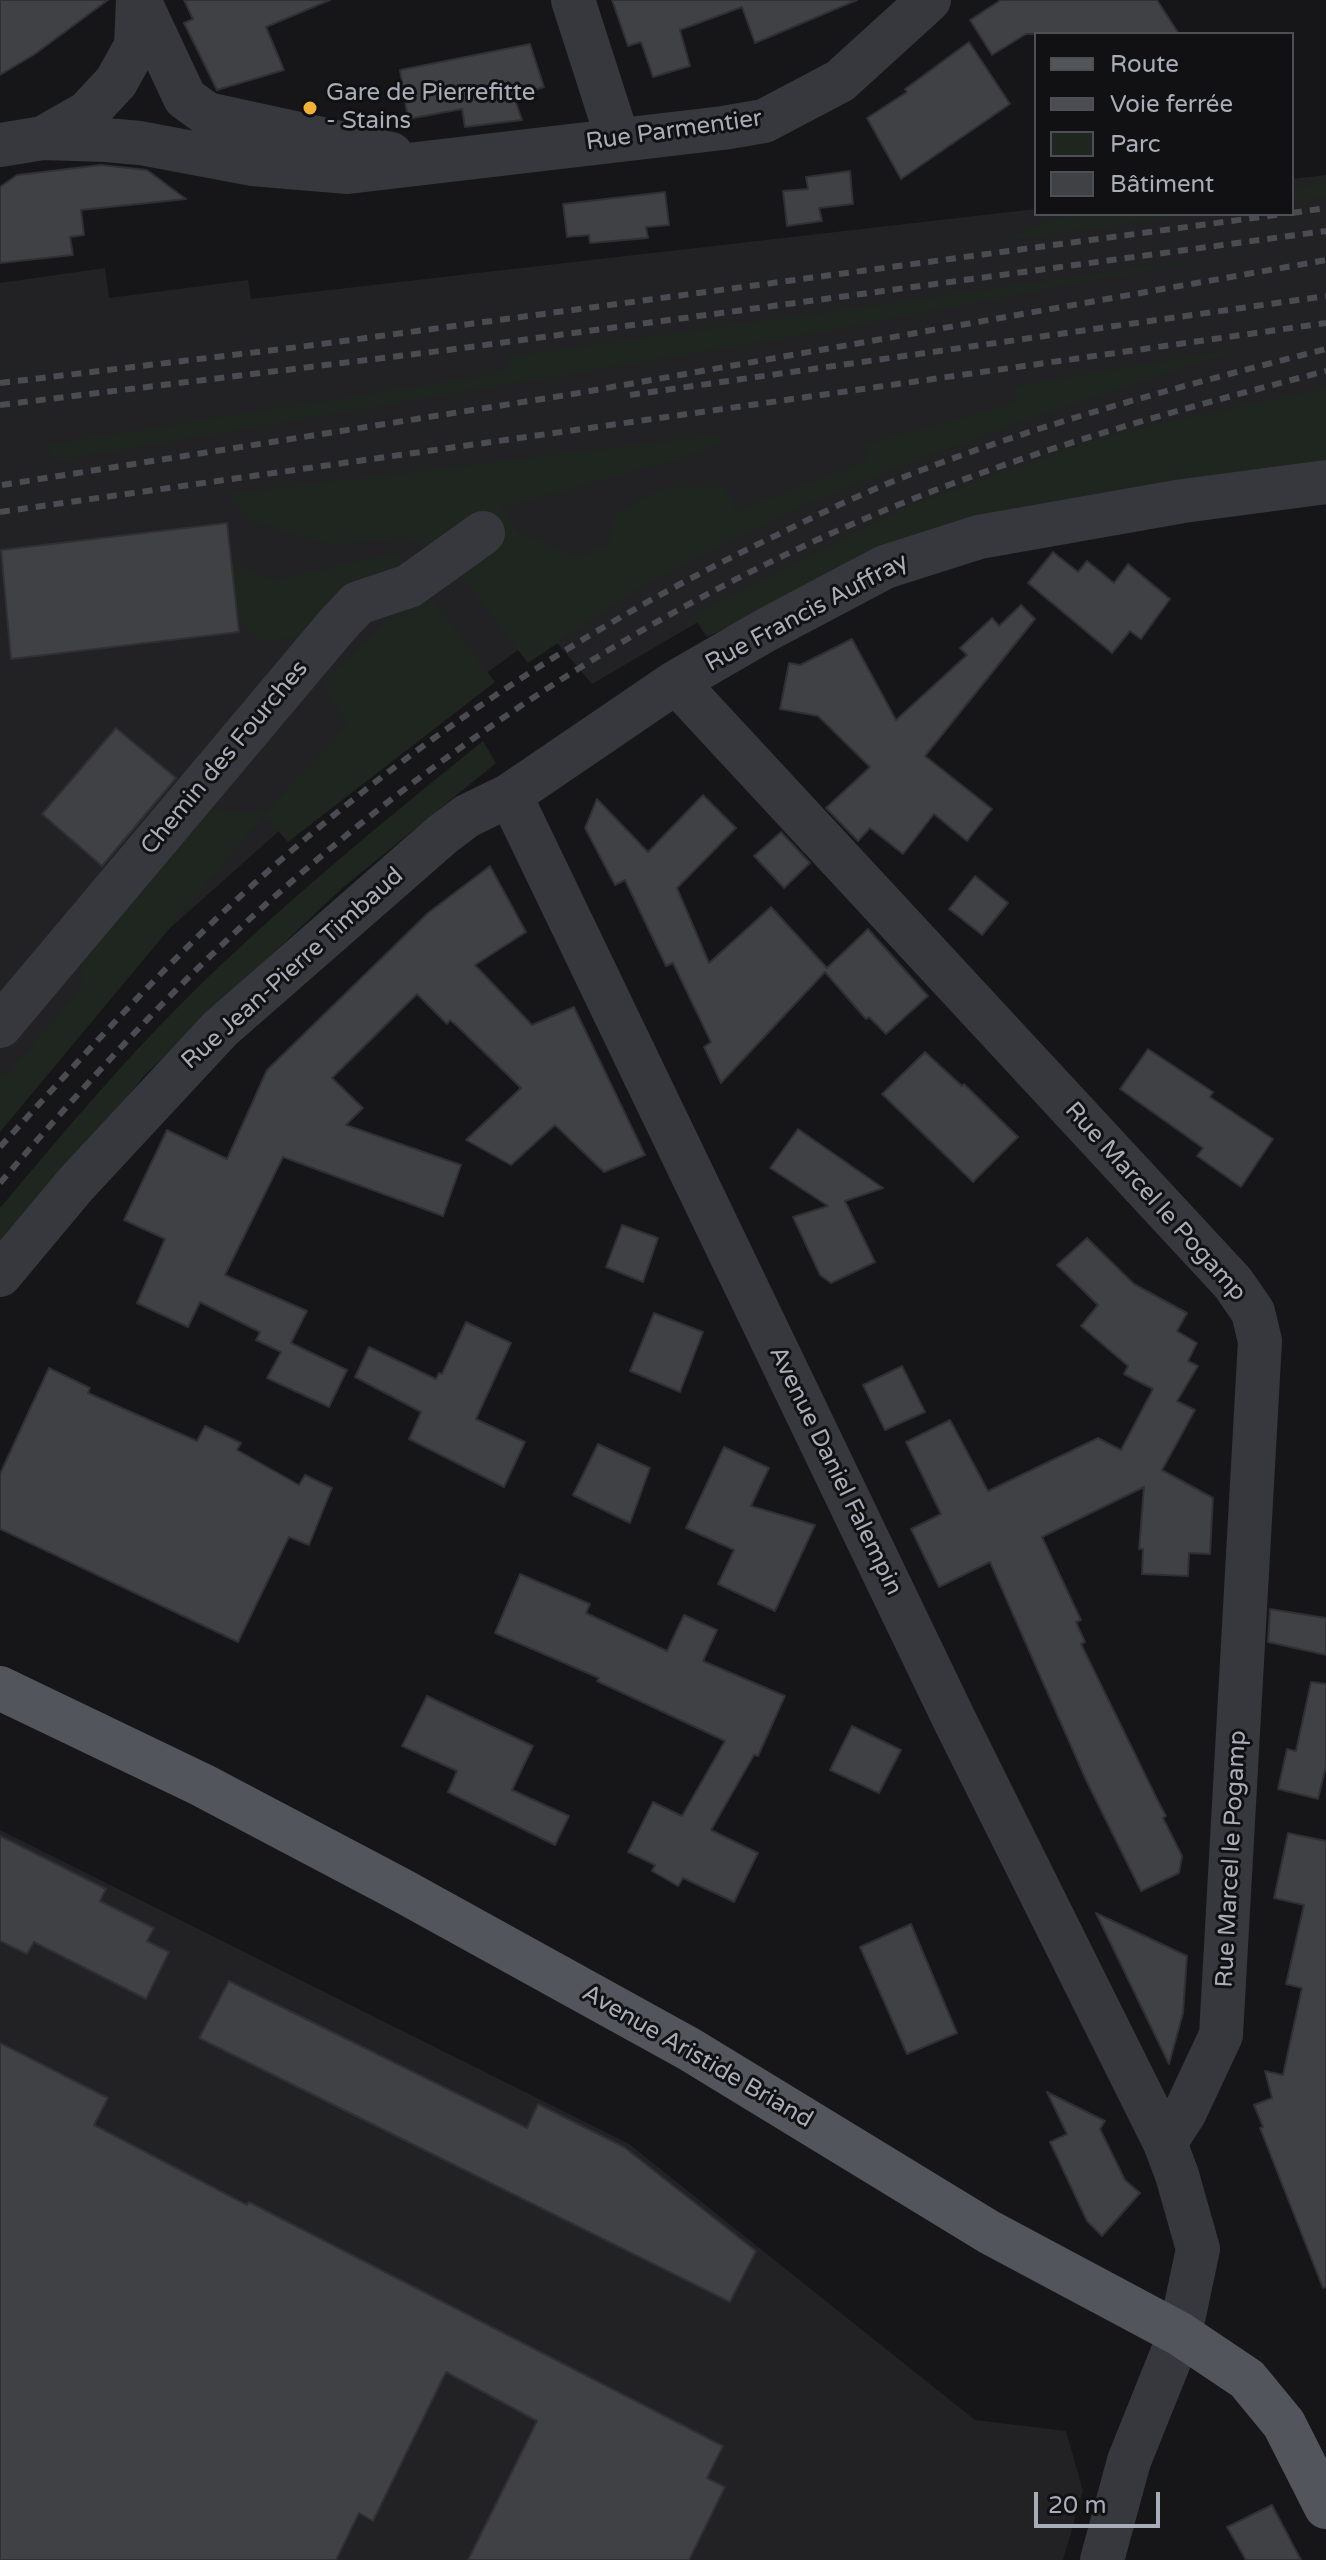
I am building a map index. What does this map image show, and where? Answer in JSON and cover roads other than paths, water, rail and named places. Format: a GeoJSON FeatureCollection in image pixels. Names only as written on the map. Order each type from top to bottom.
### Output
{"type":"FeatureCollection","features":[{"type":"Feature","properties":{"kind":"main road","name":"Avenue Aristide Briand"},"geometry":{"type":"LineString","coordinates":[[0,1688],[202,1785],[401,1890],[689,2049],[989,2232],[1180,2334],[1247,2379],[1284,2424],[1326,2507]]}},
{"type":"Feature","properties":{"kind":"street"},"geometry":{"type":"LineString","coordinates":[[0,145],[43,138],[87,113],[116,82],[136,46],[139,0]]}},
{"type":"Feature","properties":{"kind":"street","name":"Rue Parmentier"},"geometry":{"type":"LineString","coordinates":[[139,0],[185,98],[207,114],[429,163]]}},
{"type":"Feature","properties":{"kind":"street"},"geometry":{"type":"LineString","coordinates":[[573,0],[618,140]]}},
{"type":"Feature","properties":{"kind":"street","name":"Rue Parmentier"},"geometry":{"type":"LineString","coordinates":[[43,138],[140,143],[252,164],[348,172],[764,121],[840,81],[910,8]]}},
{"type":"Feature","properties":{"kind":"street","name":"Rue Francis Auffray"},"geometry":{"type":"LineString","coordinates":[[510,795],[676,682],[885,567],[979,537],[1168,504],[1326,482]]}},
{"type":"Feature","properties":{"kind":"street","name":"Chemin des Fourches"},"geometry":{"type":"LineString","coordinates":[[0,1026],[358,603],[409,586],[470,543]]}},
{"type":"Feature","properties":{"kind":"street","name":"Rue Marcel le Pogamp"},"geometry":{"type":"LineString","coordinates":[[676,682],[1233,1283],[1253,1312],[1260,1356],[1221,2035],[1185,2112],[1165,2143]]}},
{"type":"Feature","properties":{"kind":"street","name":"Rue Jean-Pierre Timbaud"},"geometry":{"type":"LineString","coordinates":[[0,1275],[76,1184],[220,1029],[443,834],[467,816],[510,795]]}},
{"type":"Feature","properties":{"kind":"street","name":"Avenue Daniel Falempin"},"geometry":{"type":"LineString","coordinates":[[510,795],[953,1717],[1165,2143],[1177,2175],[1198,2249],[1180,2334],[1129,2461],[1102,2560]]}},
{"type":"Feature","properties":{"kind":"railway"},"geometry":{"type":"LineString","coordinates":[[1294,213],[1326,208]]}},
{"type":"Feature","properties":{"kind":"railway"},"geometry":{"type":"LineString","coordinates":[[0,383],[299,347],[1268,216]]}},
{"type":"Feature","properties":{"kind":"railway"},"geometry":{"type":"LineString","coordinates":[[0,405],[448,350],[1326,231]]}},
{"type":"Feature","properties":{"kind":"railway"},"geometry":{"type":"LineString","coordinates":[[2,485],[573,394],[1326,260]]}},
{"type":"Feature","properties":{"kind":"railway"},"geometry":{"type":"LineString","coordinates":[[630,395],[1326,296]]}},
{"type":"Feature","properties":{"kind":"railway"},"geometry":{"type":"LineString","coordinates":[[0,512],[1326,323]]}},
{"type":"Feature","properties":{"kind":"railway"},"geometry":{"type":"LineString","coordinates":[[0,1147],[162,973],[281,859],[414,753],[484,703],[628,613],[827,511],[960,456],[1063,421],[1326,349]]}},
{"type":"Feature","properties":{"kind":"railway"},"geometry":{"type":"LineString","coordinates":[[0,1183],[136,1032],[207,959],[282,890],[427,772],[582,667],[662,619],[745,575],[829,534],[915,498],[1119,428],[1326,371]]}},
{"type":"Feature","properties":{"kind":"place","name":"Gare de Pierrefitte - Stains"},"geometry":{"type":"Point","coordinates":[310,108]}}]}
